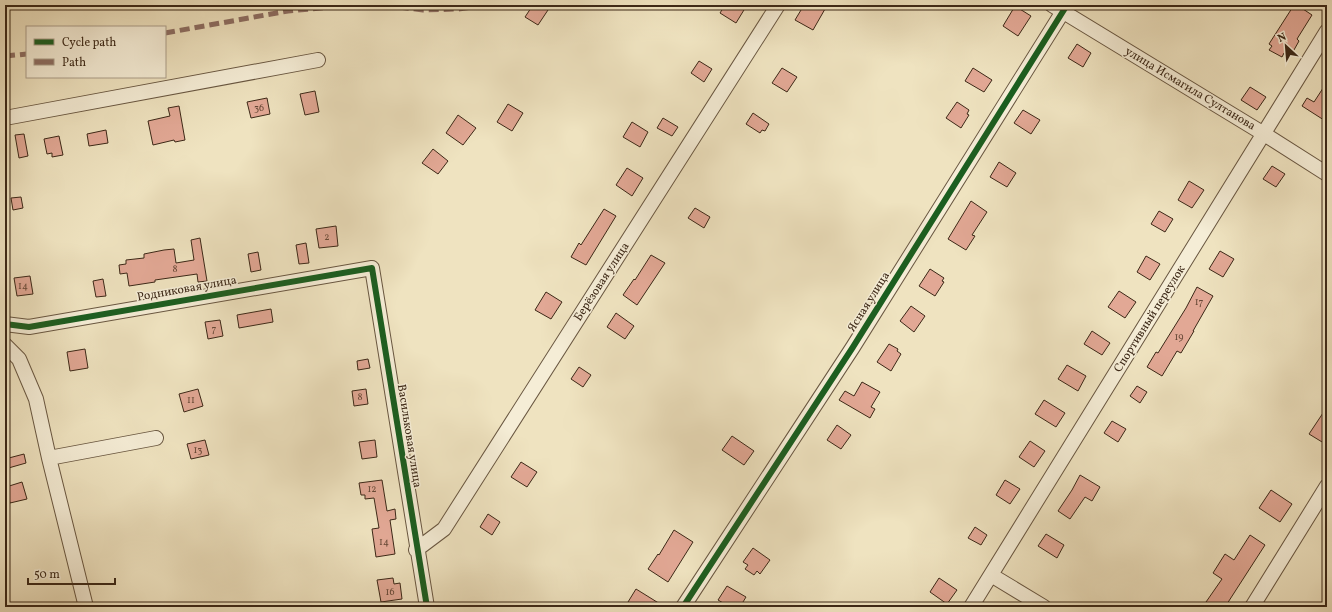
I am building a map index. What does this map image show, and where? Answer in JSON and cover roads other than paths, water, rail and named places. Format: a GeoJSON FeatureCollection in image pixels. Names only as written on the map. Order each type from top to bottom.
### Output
{"type":"FeatureCollection","features":[{"type":"Feature","properties":{"kind":"street","name":"Берёзовая улица"},"geometry":{"type":"LineString","coordinates":[[416,550],[444,529],[778,5]]}},
{"type":"Feature","properties":{"kind":"street","name":"улица Исмагила Султанова"},"geometry":{"type":"LineString","coordinates":[[1060,7],[1327,174]]}},
{"type":"Feature","properties":{"kind":"street","name":"Ясная улица"},"geometry":{"type":"LineString","coordinates":[[683,607],[853,348],[1060,7]]}},
{"type":"Feature","properties":{"kind":"street","name":"Спортивный переулок"},"geometry":{"type":"LineString","coordinates":[[971,607],[1327,31]]}},
{"type":"Feature","properties":{"kind":"street"},"geometry":{"type":"LineString","coordinates":[[5,118],[318,60]]}},
{"type":"Feature","properties":{"kind":"street","name":"Васильковая улица"},"geometry":{"type":"LineString","coordinates":[[372,268],[416,550],[427,607]]}},
{"type":"Feature","properties":{"kind":"street","name":"Родниковая улица"},"geometry":{"type":"LineString","coordinates":[[5,324],[29,328],[372,268]]}},
{"type":"Feature","properties":{"kind":"street"},"geometry":{"type":"LineString","coordinates":[[5,345],[19,359],[36,399],[86,607]]}},
{"type":"Feature","properties":{"kind":"street"},"geometry":{"type":"LineString","coordinates":[[49,458],[156,438]]}},
{"type":"Feature","properties":{"kind":"street"},"geometry":{"type":"LineString","coordinates":[[1252,607],[1327,486]]}},
{"type":"Feature","properties":{"kind":"street"},"geometry":{"type":"LineString","coordinates":[[991,576],[1044,607]]}}]}
